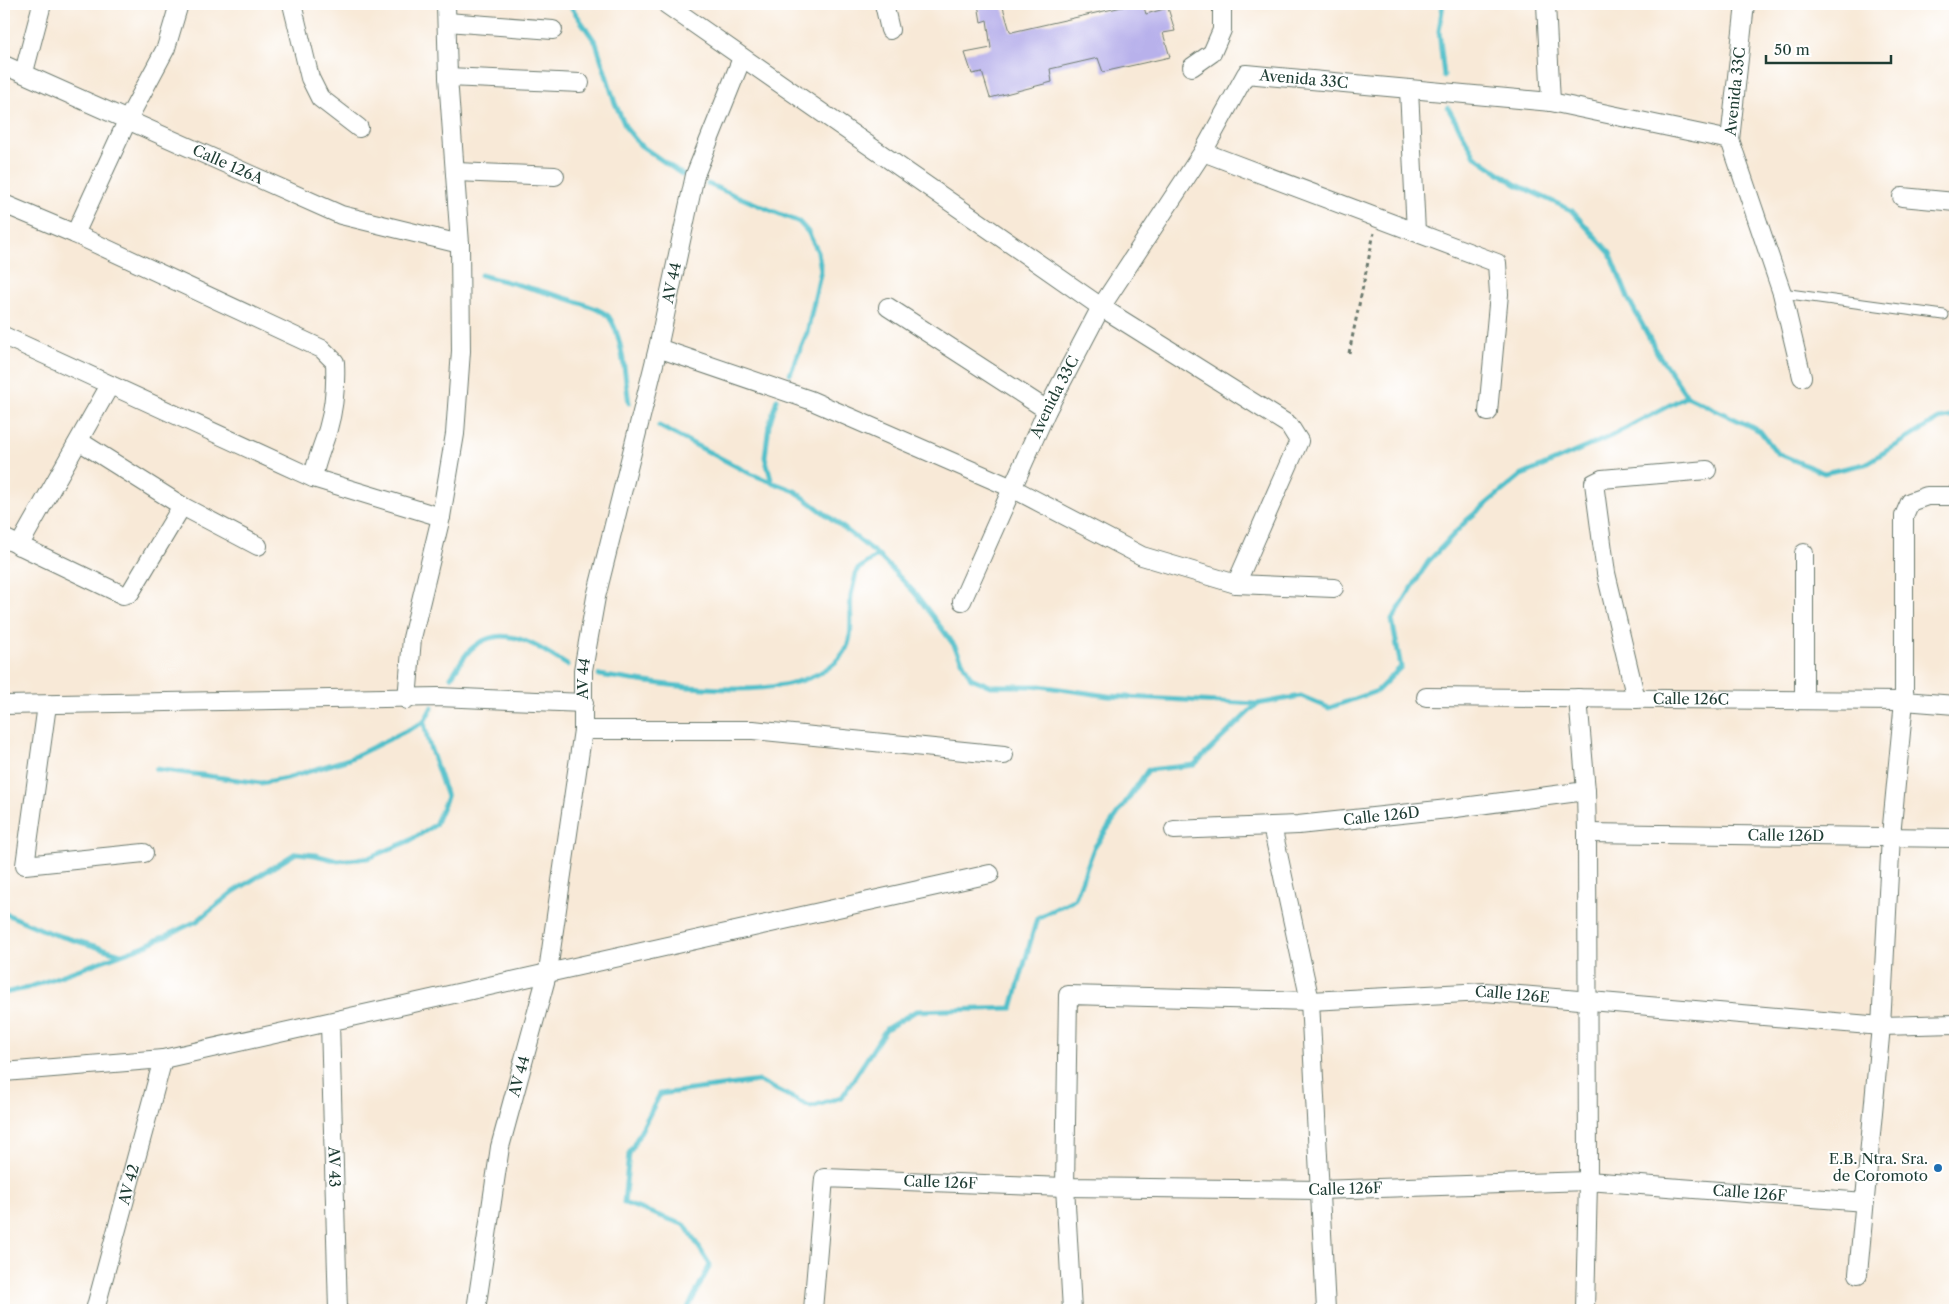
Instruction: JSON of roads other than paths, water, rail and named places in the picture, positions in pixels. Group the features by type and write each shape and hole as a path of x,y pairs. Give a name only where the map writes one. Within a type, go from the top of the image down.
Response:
{"street":[{"path":"24,72 42,4"},
{"path":"75,234 128,119 166,48 179,4"},
{"path":"292,4 310,78 320,98 359,128"},
{"path":"408,700 412,638 441,517 456,415 460,351 460,244 448,77 446,4"},
{"path":"666,4 1100,307 1289,425 1299,441 1236,584"},
{"path":"884,4 890,30"},
{"path":"1192,67 1212,53 1222,30 1222,4"},
{"path":"1546,4 1551,102"},
{"name":"Avenida 33C","path":"962,601 1047,410 1100,307 1202,152 1246,74 1551,102 1730,140 1745,4"},
{"path":"447,22 553,30"},
{"name":"AV 44","path":"476,1310 500,1147 548,971 583,730 583,670 596,597 658,348 695,175 742,58"},
{"name":"Calle 126A","path":"4,65 24,72 341,215 460,244"},
{"path":"448,77 580,83"},
{"path":"1409,90 1416,232"},
{"path":"1730,140 1782,293 1802,377"},
{"path":"1202,152 1497,263 1499,294 1488,412"},
{"path":"456,172 555,176"},
{"path":"1902,197 1955,202"},
{"path":"4,204 75,234 322,349 335,362 334,392 328,429 317,456 312,478"},
{"path":"888,307 1047,410"},
{"path":"4,336 312,478 441,517"},
{"path":"658,348 810,400 1012,488 1142,556 1236,584 1334,588"},
{"path":"110,385 79,440 12,542 123,595 130,593 182,506"},
{"path":"79,440 182,506 258,546"},
{"path":"1636,699 1606,573 1594,483 1602,479 1706,470"},
{"path":"1858,1274 1880,1026 1891,836 1904,701 1904,516 1910,502 1926,496 1955,496"},
{"path":"1804,552 1804,700"},
{"path":"4,705 408,700 438,698 584,703"},
{"name":"Calle 126C","path":"1426,698 1904,701 1955,705"},
{"path":"1578,698 1586,791 1587,833 1588,1182 1585,1310"},
{"path":"47,705 25,864 144,853"},
{"path":"583,730 753,730 1004,755"},
{"name":"Calle 126D","path":"1174,830 1272,826 1448,810 1586,791"},
{"path":"1272,826 1310,1001 1326,1310"},
{"name":"Calle 126D","path":"1587,833 1955,838"},
{"path":"4,1072 163,1059 330,1023 548,971 990,874"},
{"name":"Calle 126E","path":"1066,1187 1068,995 1310,1001 1485,992 1880,1026 1955,1024"},
{"name":"AV 43","path":"330,1023 338,1310"},
{"name":"AV 42","path":"95,1310 163,1059"},
{"name":"Calle 126F","path":"813,1310 824,1178 1066,1187 1319,1190 1588,1182 1865,1202"},
{"path":"1066,1187 1072,1310"}],"lane":[{"path":"1782,293 1944,315"}],"waterway":[{"path":"569,4 596,43 615,103 626,128 640,145 683,175"},
{"path":"1443,4 1439,31 1444,76"},
{"path":"1448,108 1475,156 1515,184 1571,210 1610,253 1629,300 1658,354 1687,396"},
{"path":"708,184 799,222 808,232 818,252 821,270 807,333 790,374"},
{"path":"481,275 570,300 602,312 609,317 614,325 620,346 629,403"},
{"path":"659,426 751,474 795,491 836,522 878,555 915,593 954,645 971,678 990,686 1040,686 1108,696 1257,704 1301,696 1329,708 1377,691 1401,667 1392,620 1428,562 1467,520 1520,476 1609,437 1687,396 1760,431 1777,453 1824,473 1865,464 1939,419 1955,416"},
{"path":"772,482 765,457 769,425 777,399"},
{"path":"599,675 657,684 729,689 765,688 797,682 824,670 844,652 851,632 851,596 857,570 878,555"},
{"path":"451,677 469,651 481,642 494,637 506,636 519,639 544,650 567,665"},
{"path":"687,1310 710,1265 685,1225 624,1203 629,1154 660,1094 759,1081 811,1107 842,1097 886,1029 916,1011 1012,1008 1037,918 1075,899 1094,848 1148,770 1194,765 1257,704"},
{"path":"4,993 27,988 144,946 197,921 233,892 296,853 315,855 338,861 368,858 409,841 435,825 447,797 428,741 424,722 432,707"},
{"path":"156,769 261,783 287,778 349,759 424,722"},
{"path":"4,913 50,933 121,954"}],"place":[{"name":"E.B. Ntra. Sra. de Coromoto","path":"1938,1168"}]}
